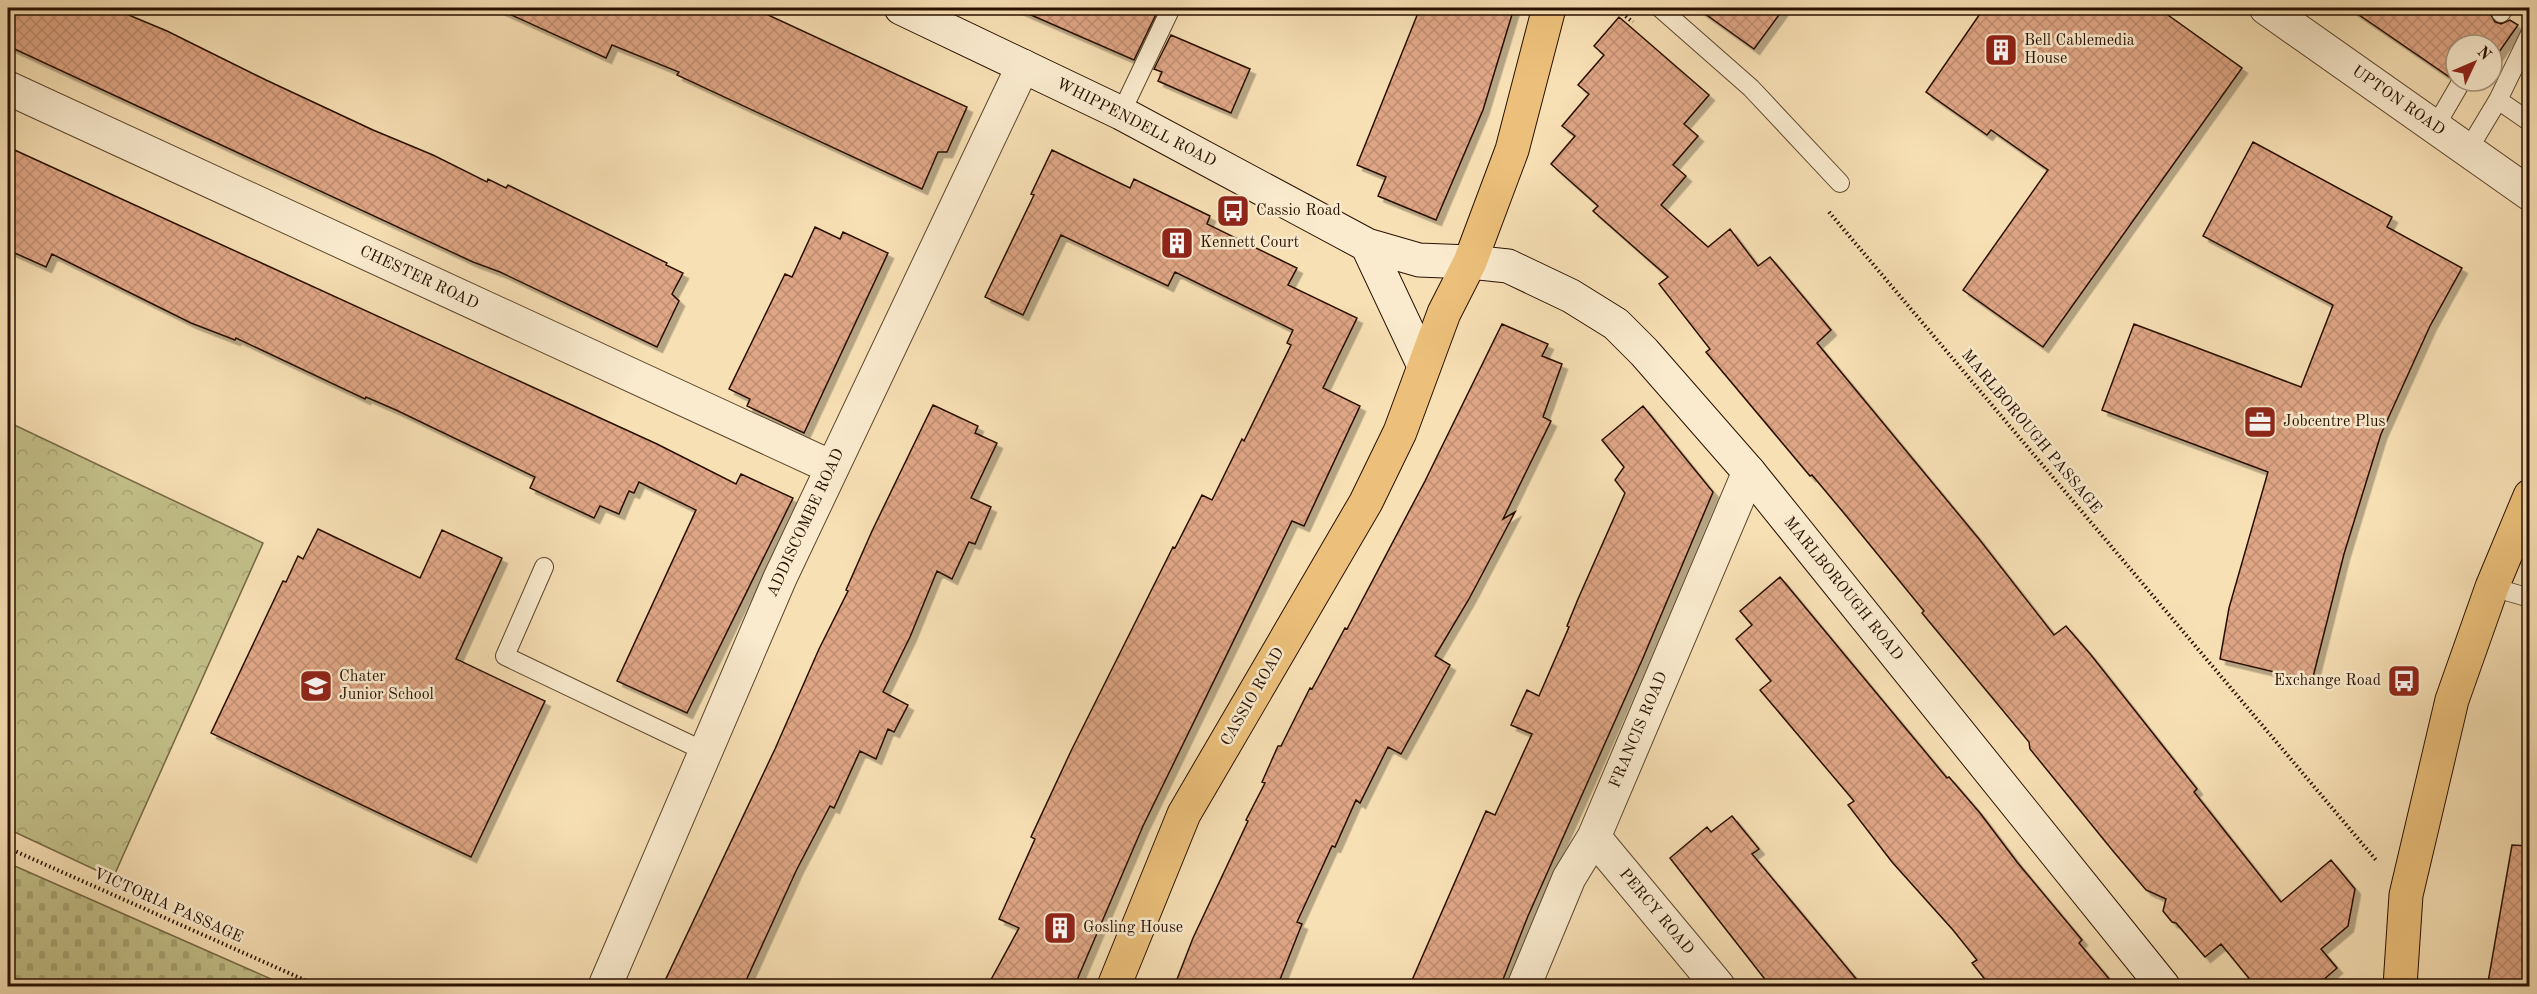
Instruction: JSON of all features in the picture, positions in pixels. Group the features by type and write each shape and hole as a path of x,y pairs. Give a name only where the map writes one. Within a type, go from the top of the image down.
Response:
{"main road":[{"name":"CASSIO ROAD","path":"1114,987 1184,814 1366,502 1400,432 1444,313 1470,262 1512,150 1549,8"},
{"path":"2399,984 2406,895 2452,700 2492,587 2529,496"}],"street":[{"name":"WHIPPENDELL ROAD","path":"901,8 1121,113 1367,245 1419,260 1470,262"},
{"name":"UPTON ROAD","path":"2266,8 2529,194"},
{"name":"ADDISCOMBE ROAD","path":"605,987 780,578 1023,66"},
{"name":"CHESTER ROAD","path":"8,88 831,467"},
{"path":"1367,245 1424,366"},
{"name":"MARLBOROUGH ROAD","path":"1470,262 1508,266 1571,296 1616,324 1644,352 1749,472 2163,987"},
{"name":"FRANCIS ROAD","path":"1524,987 1569,878 1594,837 1749,472"},
{"name":"PERCY ROAD","path":"1594,837 1718,987"}],"lane":[{"path":"1121,113 1171,8"},
{"path":"1660,8 1751,88 1840,183"},
{"path":"2468,150 2498,100 2529,34"},
{"path":"2435,128 2455,93"},
{"path":"2498,100 2529,122"},
{"path":"544,567 505,656 706,752"},
{"path":"2492,587 2529,598"}],"path":[{"path":"1615,8 1641,29"},
{"name":"MARLBOROUGH PASSAGE","path":"1828,210 2406,895"},
{"name":"VICTORIA PASSAGE","path":"8,848 318,987"}],"green space":[{"path":"8,422 263,543 113,878 8,829"},
{"path":"8,863 287,986 8,986"}],"building":[{"path":"8,8 112,8 167,31 266,80 433,155 487,182 488,179 506,188 508,185 667,263 666,265 683,273 672,294 679,301 657,347 500,272 473,262 8,46"},
{"path":"496,8 753,8 967,107 947,152 938,152 922,189 677,75 679,72 612,45 606,58"},
{"path":"1015,8 1159,8 1134,60"},
{"path":"1420,8 1514,8 1483,110 1436,220 1378,196 1386,177 1357,165"},
{"path":"1697,8 1784,8 1754,49"},
{"path":"1984,8 2158,8 2242,68 2043,347 1963,290 2048,170 1991,130 1987,135 1926,92"},
{"path":"2349,8 2491,8 2490,13 2495,22 2501,24 2510,20 2518,25 2504,45 2504,33 2444,33 2444,73"},
{"path":"1619,17 1709,95 1684,124 1698,136 1673,165 1686,176 1661,205 1708,247 1730,229 1758,266 1770,257 1831,330 1817,343 1979,539 2054,635 2066,626 2091,655 2197,789 2194,792 2281,902 2331,860 2355,889 2348,926 2321,949 2337,968 2315,987 2256,987 2221,944 2205,957 2176,923 2172,922 2163,911 2166,899 2146,890 2113,851 2030,749 2029,742 1922,613 1924,611 1812,475 1810,476 1706,352 1710,349 1659,284 1668,277 1593,211 1598,206 1551,164 1575,136 1562,126 1589,94 1578,85 1604,55 1594,46"},
{"path":"1171,35 1250,69 1231,113 1158,81 1162,72 1154,69"},
{"name":"Jobcentre Plus","path":"2253,142 2392,217 2387,227 2462,268 2430,326 2381,434 2344,554 2312,681 2220,659 2229,608 2268,472 2102,410 2134,324 2301,387 2333,305 2203,236"},
{"path":"8,147 657,444 736,484 741,474 793,498 687,713 617,681 696,510 639,482 634,493 629,491 619,514 600,506 594,518 530,488 535,477 396,410 366,397 365,399 236,338 235,340 191,323 52,254 46,267 8,250"},
{"path":"1052,150 1130,188 1134,179 1210,216 1207,224 1297,268 1288,285 1357,318 1323,388 1360,406 1304,526 1292,521 1143,826 1074,987 987,987 1019,928 999,919 1035,839 1031,837 1071,751 1173,547 1175,548 1202,495 1212,500 1242,439 1244,441 1291,345 1287,343 1293,330 1175,272 1168,286 1061,235 1023,315 985,297 1034,195 1031,194"},
{"path":"815,227 840,239 843,232 888,253 804,433 747,406 750,399 729,389 785,274 792,277"},
{"path":"1502,324 1548,344 1542,356 1562,364 1543,417 1551,421 1503,519 1515,512 1469,599 1435,656 1450,665 1401,754 1388,747 1360,803 1356,800 1297,922 1302,924 1277,987 1174,987 1193,938 1265,783 1262,782 1278,746 1281,746 1310,688 1312,689 1345,628 1347,629 1425,481"},
{"path":"933,405 978,426 975,433 997,443 971,498 991,507 975,544 969,542 952,579 937,571 910,637 883,692 908,705 894,732 888,729 876,759 860,751 834,808 830,806 797,869 743,987 662,987 848,591 846,590 872,531"},
{"path":"1643,406 1713,492 1643,658 1528,916 1500,987 1409,987 1486,811 1495,815 1532,734 1511,725 1527,690 1539,696 1569,627 1567,626 1578,599 1625,493 1615,480 1624,467 1602,440"},
{"path":"318,529 420,578 442,530 502,558 456,659 545,701 471,857 211,733 283,581 286,582 298,556 303,559"},
{"path":"1780,577 1947,778 1949,777 1980,813 2017,862 2082,940 2079,943 2116,987 1991,987 1972,963 1977,960 1892,862 1848,805 1854,801 1760,690 1771,681 1736,639 1752,625 1740,611"},
{"path":"1732,816 1759,849 1752,854 1863,987 1771,987 1670,858 1707,827 1711,832"},
{"path":"2512,845 2529,846 2529,986 2488,982"}],"place":[{"name":"Bell Cablemedia House","path":"2001,50"},
{"name":"Cassio Road","path":"1233,211"},
{"name":"Kennett Court","path":"1177,243"},
{"name":"Jobcentre Plus","path":"2260,422"},
{"name":"Exchange Road","path":"2404,681"},
{"name":"Chater Junior School","path":"316,686"},
{"name":"Gosling House","path":"1060,928"}]}
